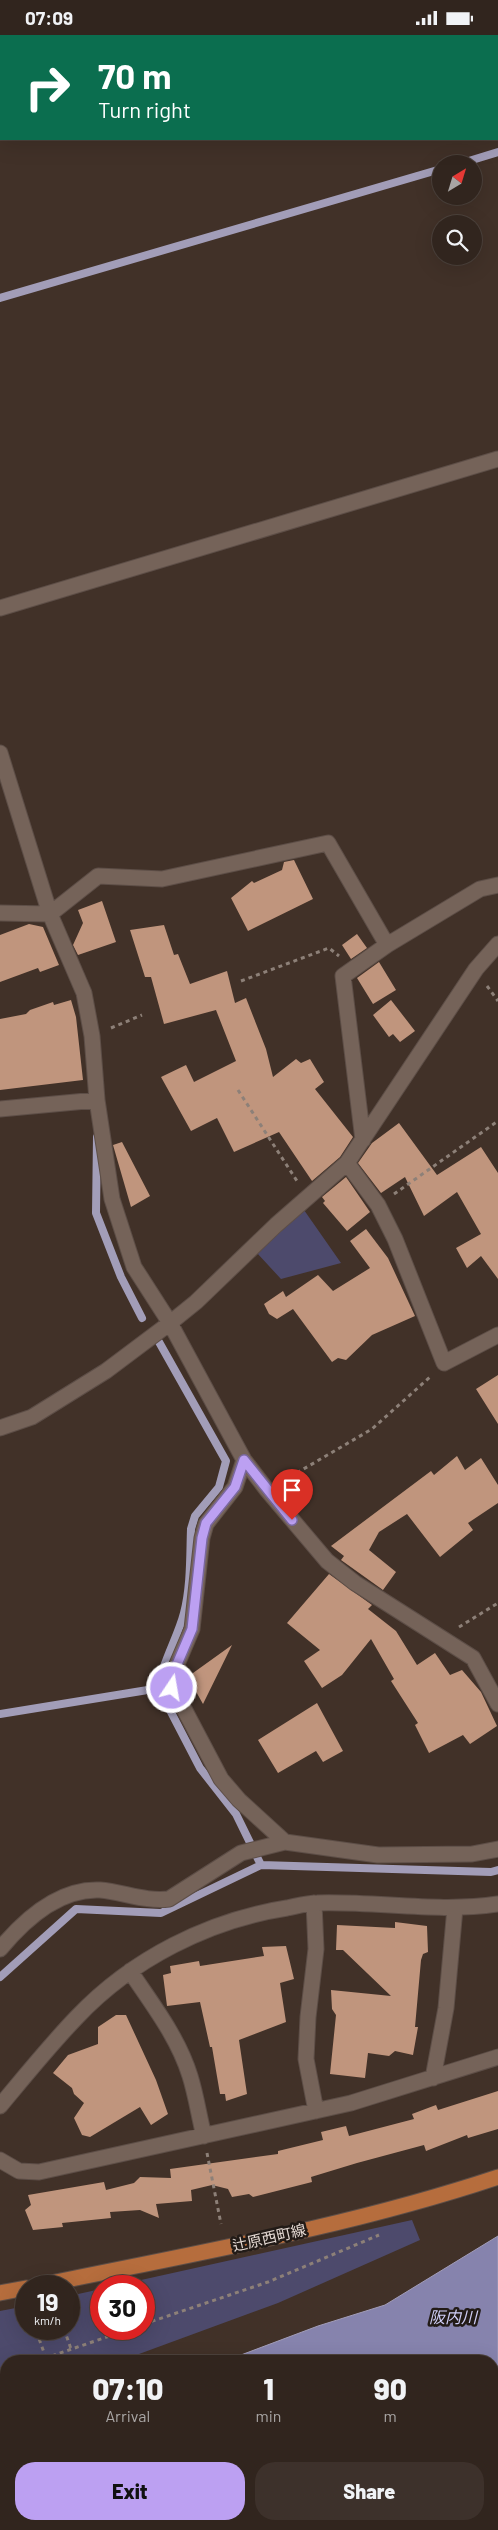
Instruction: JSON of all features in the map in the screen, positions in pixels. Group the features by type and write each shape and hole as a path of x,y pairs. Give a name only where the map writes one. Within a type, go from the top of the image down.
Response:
{"main road":[{"name":"辻原西町線","path":"80,2277 258,2240 430,2199 498,2177"},
{"path":"0,2293 15,2290"}],"street":[{"path":"0,608 498,459"},
{"path":"0,753 50,915 84,993 92,1036 97,1100 112,1199 134,1267 170,1323 244,1460 326,1561 355,1583 473,1658 498,1704"},
{"path":"0,913 50,915 98,877 162,879 328,843 387,945"},
{"path":"363,1140 343,976 387,945 480,889 498,885"},
{"path":"0,1428 32,1417 106,1371 170,1323 196,1302 347,1163 476,969 498,945"},
{"path":"0,1109 97,1100"},
{"path":"347,1163 378,1205 395,1239 444,1363 498,1335"},
{"path":"244,1460 235,1487 206,1523 202,1538 192,1629 172,1676 172,1688 205,1753 221,1779 239,1800 285,1842"},
{"path":"0,1949 33,1915 56,1900 79,1893 99,1890 156,1901 169,1899 241,1853 285,1842 378,1855 472,1854 498,1849"},
{"path":"314,1903 316,1949 308,2017 306,2059 316,2111"},
{"path":"0,2106 77,2017 130,1971 191,1937 238,1918 314,1903 455,1909 498,1904"},
{"path":"433,2078 447,1999 455,1909"},
{"path":"130,1971 169,2029 181,2053 190,2075 204,2136"},
{"path":"0,2160 19,2171 39,2172 316,2111 433,2078 498,2057"}],"path":[{"path":"242,981 329,948 337,953 342,961 343,976"},
{"path":"92,1036 142,1015"},
{"path":"238,1090 300,1186 305,1200"},
{"path":"378,1205 498,1121"},
{"path":"267,1490 372,1429 444,1363"},
{"path":"441,1638 498,1603"},
{"path":"204,2136 220,2224"},
{"path":"155,2320 268,2282 391,2229 387,2209"},
{"path":"40,2340 45,2355"},
{"path":"68,2340 71,2349"},
{"path":"54,2355 98,2340"}],"shaded area":[{"path":"304,1210 341,1263 281,1279 257,1253"},
{"path":"412,2220 420,2240 278,2303 136,2355 0,2355 0,2311 15,2308 15,2340 80,2340 80,2294 90,2291 90,2340 155,2340 155,2277"}],"water":[{"name":"阪内川","path":"498,2236 498,2355 241,2355 318,2326 385,2305"}],"building":[{"path":"294,860 313,899 248,931 231,898 252,881 254,883 282,870 284,862"},
{"path":"102,901 116,942 78,955 73,945 83,923 78,910"},
{"path":"29,924 43,927 59,965 40,972 38,968 0,982 0,935"},
{"path":"164,925 174,955 178,954 190,984 227,971 235,1003 246,998 266,1049 273,1077 296,1059 301,1063 310,1059 324,1082 315,1089 353,1137 340,1157 312,1181 279,1132 234,1152 217,1118 191,1131 161,1077 186,1065 194,1082 236,1061 216,1010 164,1024 151,977 145,977 130,930"},
{"path":"357,934 367,948 351,959 342,945"},
{"path":"379,962 396,990 373,1004 357,978"},
{"path":"71,1000 76,1017 83,1080 0,1090 0,1019 26,1014 30,1010 53,1002 54,1005"},
{"path":"391,1000 415,1031 400,1042 393,1034 389,1037 373,1015"},
{"path":"399,1123 437,1175 481,1147 498,1173 498,1279 481,1256 467,1268 456,1248 481,1234 457,1192 424,1216 405,1177 381,1193 358,1163 372,1143"},
{"path":"122,1142 150,1196 131,1207 113,1145"},
{"path":"346,1177 370,1212 347,1231 323,1203 325,1201 322,1197"},
{"path":"366,1229 388,1258 415,1316 372,1335 346,1360 338,1358 332,1362 293,1309 277,1319 269,1314 264,1304 283,1291 286,1297 318,1275 333,1291 370,1268 350,1241"},
{"path":"498,1375 498,1424 476,1389"},
{"path":"457,1456 465,1470 481,1458 498,1485 498,1503 468,1523 473,1530 440,1557 407,1514 379,1532 369,1550 396,1572 383,1590 341,1560 344,1556 331,1546 431,1471 434,1475"},
{"path":"329,1574 372,1605 368,1609 396,1631 417,1665 435,1653 450,1675 462,1670 481,1692 497,1726 470,1744 463,1735 429,1753 415,1725 418,1723 391,1681 394,1679 371,1639 342,1675 322,1688 304,1661 320,1650 287,1623"},
{"path":"232,1645 203,1704 190,1681 193,1673"},
{"path":"317,1703 343,1751 323,1762 316,1751 278,1773 258,1740"},
{"path":"395,1922 427,1926 428,1952 423,1954 421,1960 415,2027 418,2027 413,2055 395,2051 389,2056 368,2053 365,2078 330,2074 336,2015 332,2009 331,1990 391,1996 343,1950 336,1950 337,1925 395,1928"},
{"path":"286,1946 294,1979 280,1983 286,2022 239,2040 247,2094 226,2101 225,2094 220,2094 212,2047 210,2047 200,2002 167,2006 163,1975 171,1973 170,1966 199,1961 200,1966 264,1956 262,1947"},
{"path":"116,2015 126,2015 156,2080 168,2114 151,2125 140,2107 90,2137 82,2135 74,2118 84,2103 74,2094 72,2088 53,2073 68,2055 98,2044 98,2027"},
{"path":"498,2091 498,2129 468,2138 467,2135 426,2151 424,2145 357,2163 311,2177 312,2182 253,2197 249,2194 232,2197 228,2189 212,2185 191,2190 192,2201 156,2204 159,2218 140,2210 110,2212 111,2218 62,2223 63,2227 33,2230 25,2210 31,2205 28,2195 104,2182 106,2190 134,2183 140,2177 171,2178 170,2169 278,2154 278,2151 323,2140 321,2132 346,2126 349,2136 414,2119 412,2114 436,2105 438,2110"}],"waterway":[{"path":"482,157 498,152"},
{"path":"0,298 432,172"},
{"path":"97,1137 96,1213 121,1277 142,1318"},
{"path":"159,1342 226,1461 219,1487 195,1516 191,1529 190,1571 186,1603 181,1622 162,1671 159,1689 200,1768 236,1814 261,1865"},
{"path":"0,1714 160,1688"},
{"path":"0,1977 76,1909 161,1913 261,1865 491,1872 498,1870"}],"route":[{"path":"172,1688 172,1676 192,1629 197,1598 202,1538 206,1523 215,1509 235,1487 244,1460 292,1520"}]}
